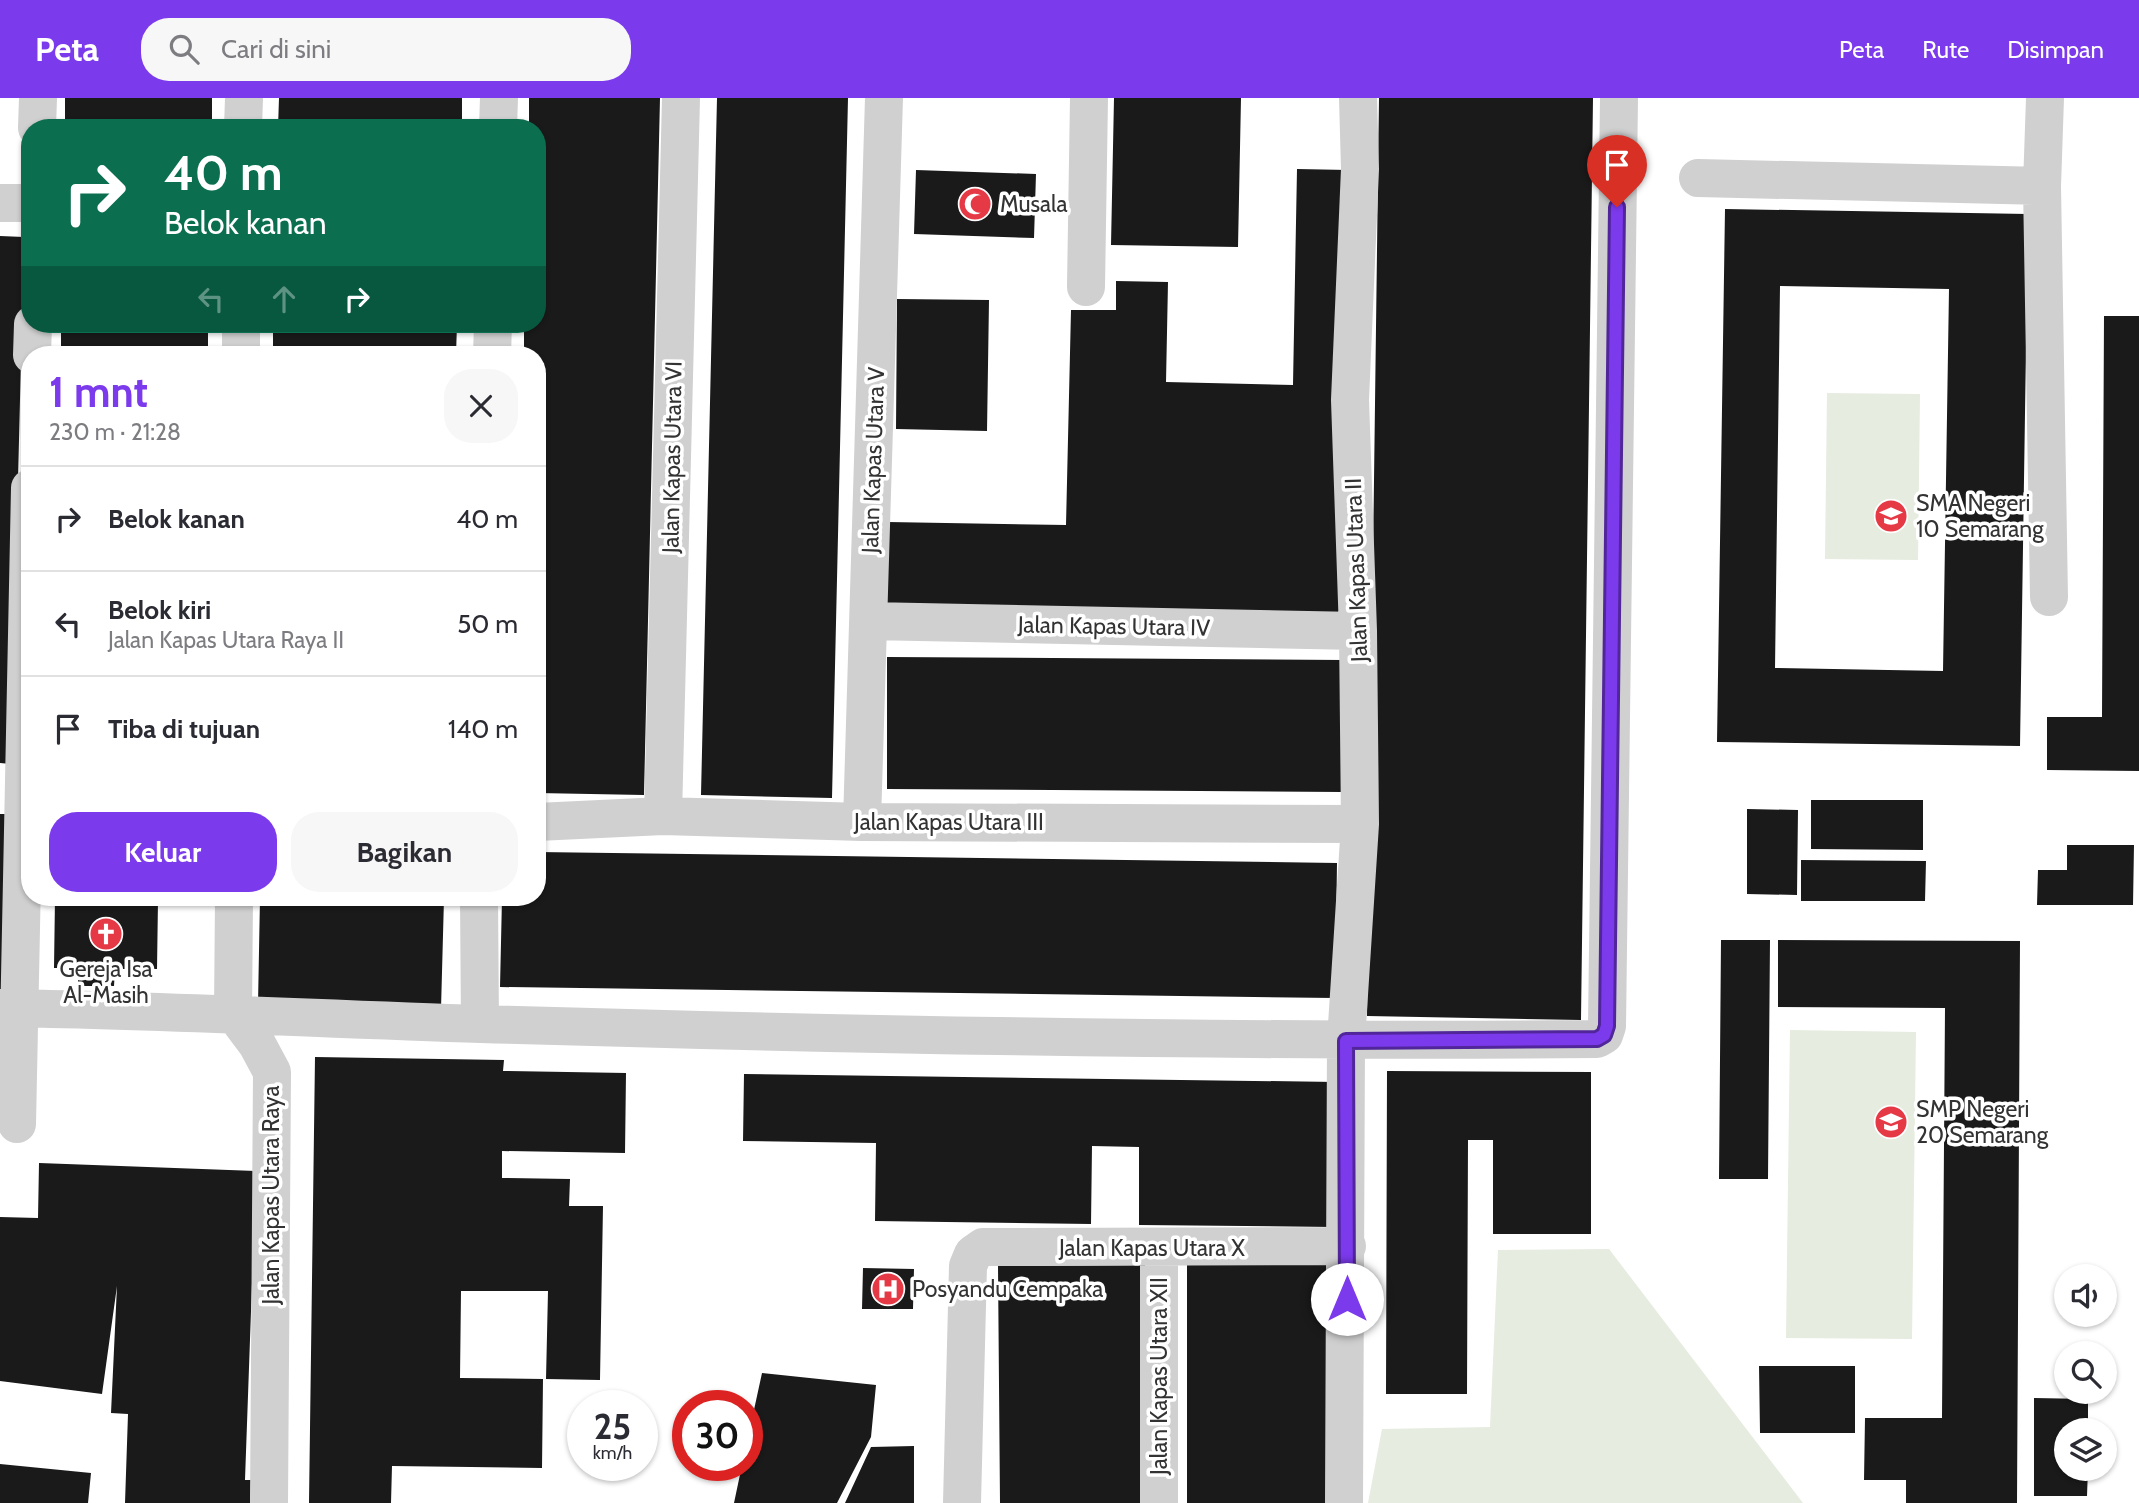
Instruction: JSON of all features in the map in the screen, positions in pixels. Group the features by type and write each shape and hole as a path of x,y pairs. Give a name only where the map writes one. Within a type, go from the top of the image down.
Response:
{"street":[{"path":"37,119 38,98"},
{"path":"243,119 244,98"},
{"path":"498,119 499,98"},
{"name":"Jalan Kapas Utara VI","path":"663,816 681,98"},
{"name":"Jalan Kapas Utara V","path":"862,822 884,98"},
{"path":"1086,287 1089,98"},
{"name":"Jalan Kapas Utara II","path":"1344,1503 1346,1041 1360,824 1358,631 1350,400 1360,169 1358,98"},
{"path":"9,1008 233,1012 480,1024 1346,1041 1597,1039 1604,1035 1607,1026 1619,98"},
{"path":"2045,98 2042,186 2049,597"},
{"path":"1698,178 2042,186"},
{"path":"0,203 21,203"},
{"name":"Jalan Kapas Utara IV","path":"869,621 1358,631"},
{"path":"17,1124 9,1008 12,772 21,630"},
{"name":"Jalan Kapas Utara III","path":"546,822 663,816 862,822 1360,824"},
{"path":"233,1012 234,906"},
{"path":"479,906 480,1024"},
{"name":"Jalan Kapas Utara Raya","path":"233,1012 257,1044 272,1072 269,1503"},
{"name":"Jalan Kapas Utara X","path":"962,1503 968,1266 973,1254 983,1247 1347,1247"},
{"name":"Jalan Kapas Utara XII","path":"1159,1248 1159,1503"}],"shaded area":[{"path":"1827,393 1920,394 1918,560 1825,559"},
{"path":"1790,1030 1916,1032 1912,1339 1786,1338"},
{"path":"1609,1249 1803,1503 1368,1503 1382,1429 1490,1427 1498,1250"}],"building":[{"path":"65,98 212,98 212,119 65,119"},
{"path":"279,98 462,98 462,119 278,119"},
{"path":"529,98 660,98 644,795 546,793 546,346 524,346 524,333 546,333 546,119 529,119"},
{"path":"717,98 848,98 832,798 701,795"},
{"path":"1114,98 1241,98 1238,247 1111,245"},
{"path":"1379,98 1593,98 1581,1020 1367,1016"},
{"path":"1297,169 1348,170 1339,615 886,606 888,522 1066,525 1071,310 1116,310 1116,281 1168,282 1166,382 1293,385"},
{"name":"Musala","path":"916,170 1036,174 1034,238 914,234"},
{"path":"1725,209 2028,214 2020,746 1717,742","holes":["1780,286 1949,289 1943,671 1775,668"]},
{"path":"0,236 21,237 22,333 11,764 0,763"},
{"path":"897,299 989,300 987,431 896,429"},
{"path":"2104,316 2139,316 2139,771 2047,770 2047,717 2102,717"},
{"path":"61,333 208,333 208,346 61,346"},
{"path":"273,333 457,333 456,346 273,346"},
{"path":"887,657 1344,660 1343,792 887,789"},
{"path":"1811,800 1923,800 1923,850 1811,849"},
{"path":"1747,809 1798,810 1797,895 1747,894"},
{"path":"0,814 8,814 6,999 0,999"},
{"path":"2067,845 2134,845 2133,905 2037,905 2038,870 2067,870"},
{"path":"546,852 1337,863 1335,998 500,987 502,906 546,906"},
{"path":"1801,860 1926,861 1925,901 1801,901"},
{"name":"Gereja Isa Al-Masih","path":"55,906 158,906 157,969 115,969 114,986 78,986 78,968 54,968"},
{"path":"260,906 444,906 441,1009 258,1004"},
{"path":"1721,940 1770,940 1768,1179 1719,1179"},
{"path":"1778,940 2020,941 2017,1503 1906,1503 1906,1480 1864,1480 1865,1418 1942,1418 1945,1008 1778,1007"},
{"path":"315,1057 504,1060 503,1071 626,1073 625,1153 502,1151 502,1178 570,1179 569,1206 603,1206 600,1380 546,1379 548,1291 461,1291 460,1378 543,1379 542,1468 392,1466 391,1503 309,1503"},
{"path":"1387,1071 1591,1072 1591,1234 1493,1234 1493,1140 1468,1140 1467,1394 1386,1394"},
{"path":"744,1074 1336,1082 1334,1227 1139,1225 1139,1147 1092,1146 1091,1224 875,1221 876,1143 743,1141"},
{"path":"39,1163 256,1171 245,1480 251,1480 250,1503 125,1503 128,1414 111,1413 117,1286 102,1394 0,1381 0,1217 38,1218"},
{"path":"1145,1265 1147,1503 1000,1503 998,1266"},
{"path":"1187,1265 1334,1265 1334,1503 1187,1503"},
{"name":"Posyandu Cempaka","path":"863,1268 914,1269 913,1309 862,1309"},
{"path":"1759,1366 1855,1366 1855,1433 1760,1433"},
{"path":"762,1373 876,1385 871,1437 837,1503 734,1503 739,1481 763,1481 763,1390 758,1390"},
{"path":"2034,1398 2054,1398 2054,1404 2088,1404 2088,1418 2054,1418 2054,1481 2088,1481 2087,1496 2034,1496"},
{"path":"914,1446 914,1503 845,1503 871,1447"},
{"path":"0,1464 91,1473 88,1503 0,1503"}],"place":[{"name":"Musala","path":"975,204"},
{"name":"SMA Negeri 10 Semarang","path":"1891,516"},
{"name":"Gereja Isa Al-Masih","path":"106,934"},
{"name":"SMP Negeri 20 Semarang","path":"1891,1122"},
{"name":"Posyandu Cempaka","path":"888,1289"}],"route":[{"path":"1347,1299 1346,1041 1597,1039 1604,1035 1607,1026 1617,207"}]}
